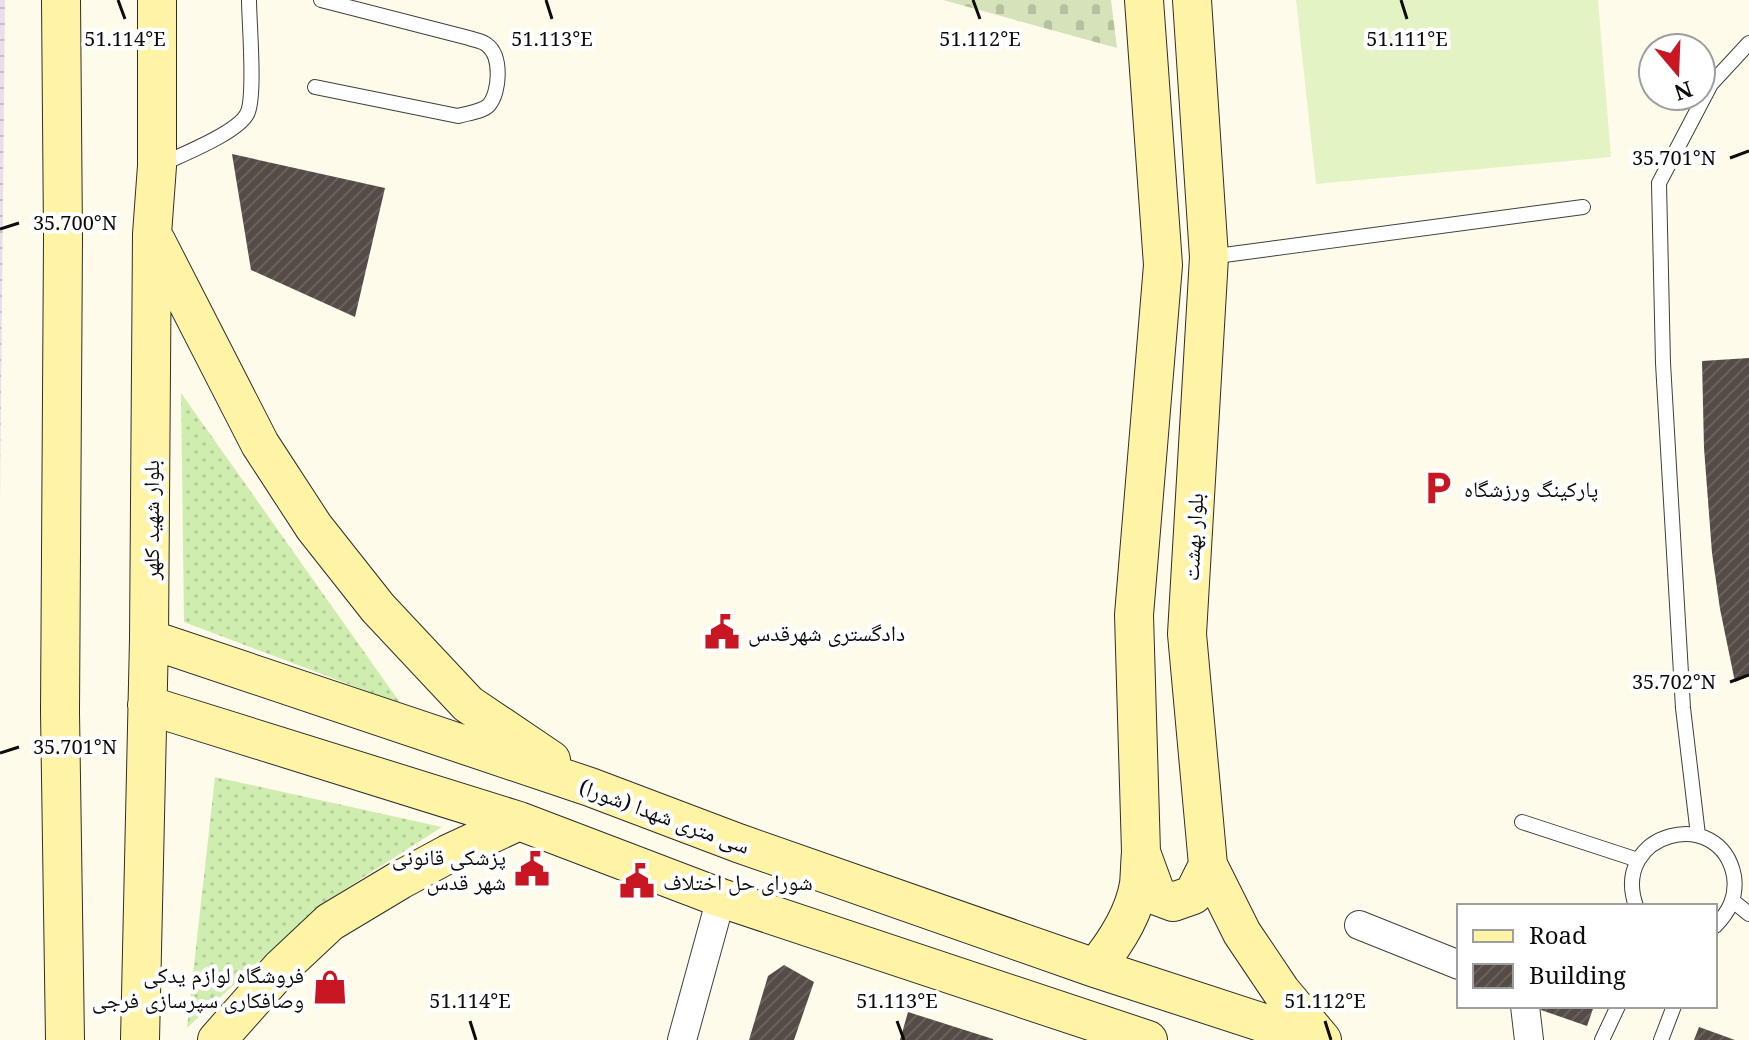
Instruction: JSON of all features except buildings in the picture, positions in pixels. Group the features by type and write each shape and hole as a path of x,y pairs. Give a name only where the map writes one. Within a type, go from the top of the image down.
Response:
{"main road":[{"path":"61,0 60,712 65,1040"},
{"name":"بلوار شهید کلهر","path":"140,1040 149,639 152,234 157,166 157,0"},
{"path":"1095,968 1108,953 1129,914 1139,885 1141,852 1134,615 1163,265 1144,0"},
{"name":"بلوار بهشت","path":"1192,0 1208,265 1187,634 1208,865 1242,933 1281,991 1322,1040"},
{"path":"152,234 260,444 314,527 378,608 468,704 590,787"},
{"path":"1163,265 1208,265"},
{"name":"سی متری شهدا (شورا)","path":"149,639 590,787 738,843 1095,968 1316,1040"},
{"path":"147,705 519,821 721,898 1148,1040"},
{"path":"217,1040 281,968 330,922 448,854 519,821"},
{"path":"721,898 738,843"},
{"path":"1141,852 1157,896 1173,902 1193,895 1208,865"}],"street":[{"path":"682,1040 721,898"},
{"path":"1359,925 1457,964"},
{"path":"1525,1008 1529,1040"}],"lane":[{"path":"157,166 227,133 247,114 251,92 249,0"},
{"path":"315,87 458,116 481,110 490,104 499,72 487,45 321,0"},
{"path":"1698,835 1682,693 1663,363 1659,183 1711,84 1749,43"},
{"path":"1208,265 1583,207"},
{"path":"1522,822 1638,860"},
{"path":"1635,904 1632,876 1638,860 1649,847 1663,837 1698,835 1713,842 1725,854 1732,868 1735,884 1733,901 1717,924"},
{"path":"1733,901 1749,914"},
{"path":"1602,1040 1617,1008"},
{"path":"1661,1040 1673,1008"}],"shaded area":[{"path":"0,0 5,0 0,503"}],"green space":[{"path":"943,0 1111,0 1117,48"},
{"path":"1296,0 1598,0 1611,157 1316,184"},
{"path":"181,393 401,704 184,622"},
{"path":"215,777 442,827 320,905 187,1028"}],"place":[{"name":"پارکینگ ورزشگاه","path":"1438,488"},
{"name":"دادگستری شهرقدس","path":"722,632"},
{"name":"پزشکی قانونی شهر قدس","path":"532,869"},
{"name":"شورای حل اختلاف","path":"637,881"},
{"name":"فروشگاه لوازم یدکی وصافکاری سپرسازی فرجی","path":"330,987"}]}
